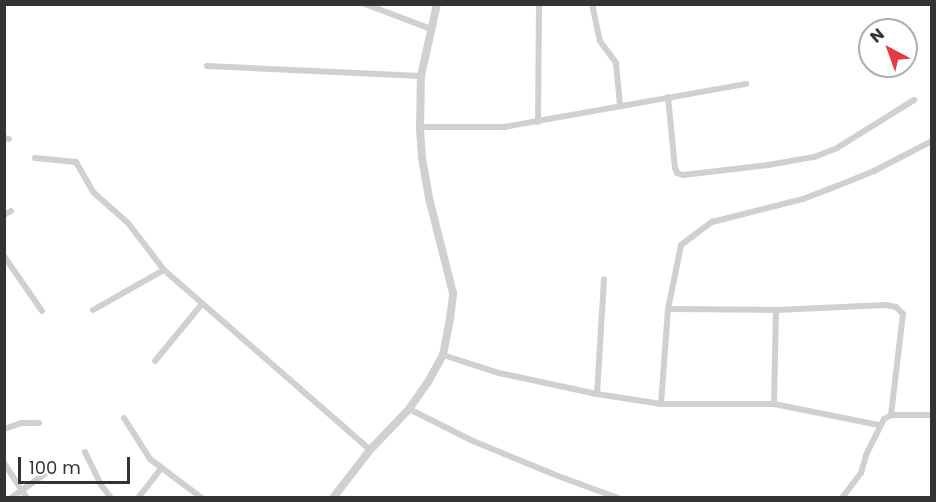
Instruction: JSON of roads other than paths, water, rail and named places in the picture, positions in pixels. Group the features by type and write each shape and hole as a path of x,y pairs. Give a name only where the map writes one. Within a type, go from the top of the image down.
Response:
{"street":[{"path":"365,4 431,29"},
{"path":"333,498 370,450 409,409 443,355 453,293 429,198 422,158 420,127 421,76 437,4"},
{"path":"538,4 538,122"},
{"path":"592,4 600,41 616,63 620,105"},
{"path":"207,66 421,76"},
{"path":"420,127 504,127 746,84"},
{"path":"668,97 675,168 677,173 682,175 814,157 837,148 914,100"},
{"path":"661,404 668,309 681,245 712,222 828,190 874,171 932,141"},
{"path":"35,158 76,162 93,192 128,223 164,270 370,450"},
{"path":"4,256 42,311"},
{"path":"93,310 164,270"},
{"path":"597,394 604,279"},
{"path":"155,361 202,304"},
{"path":"668,309 776,310 886,305 896,307 903,314 891,415"},
{"path":"774,404 776,310"},
{"path":"443,355 499,373 597,394 661,404 774,404 879,425"},
{"path":"409,409 484,445 618,498"},
{"path":"842,498 861,473 879,425 891,415 932,416"},
{"path":"124,418 142,449 160,469 202,498"},
{"path":"4,429 21,423 39,423"},
{"path":"85,452 101,485 111,498"},
{"path":"4,463 27,498"},
{"path":"138,498 160,469"},
{"path":"10,498 46,473"}]}
